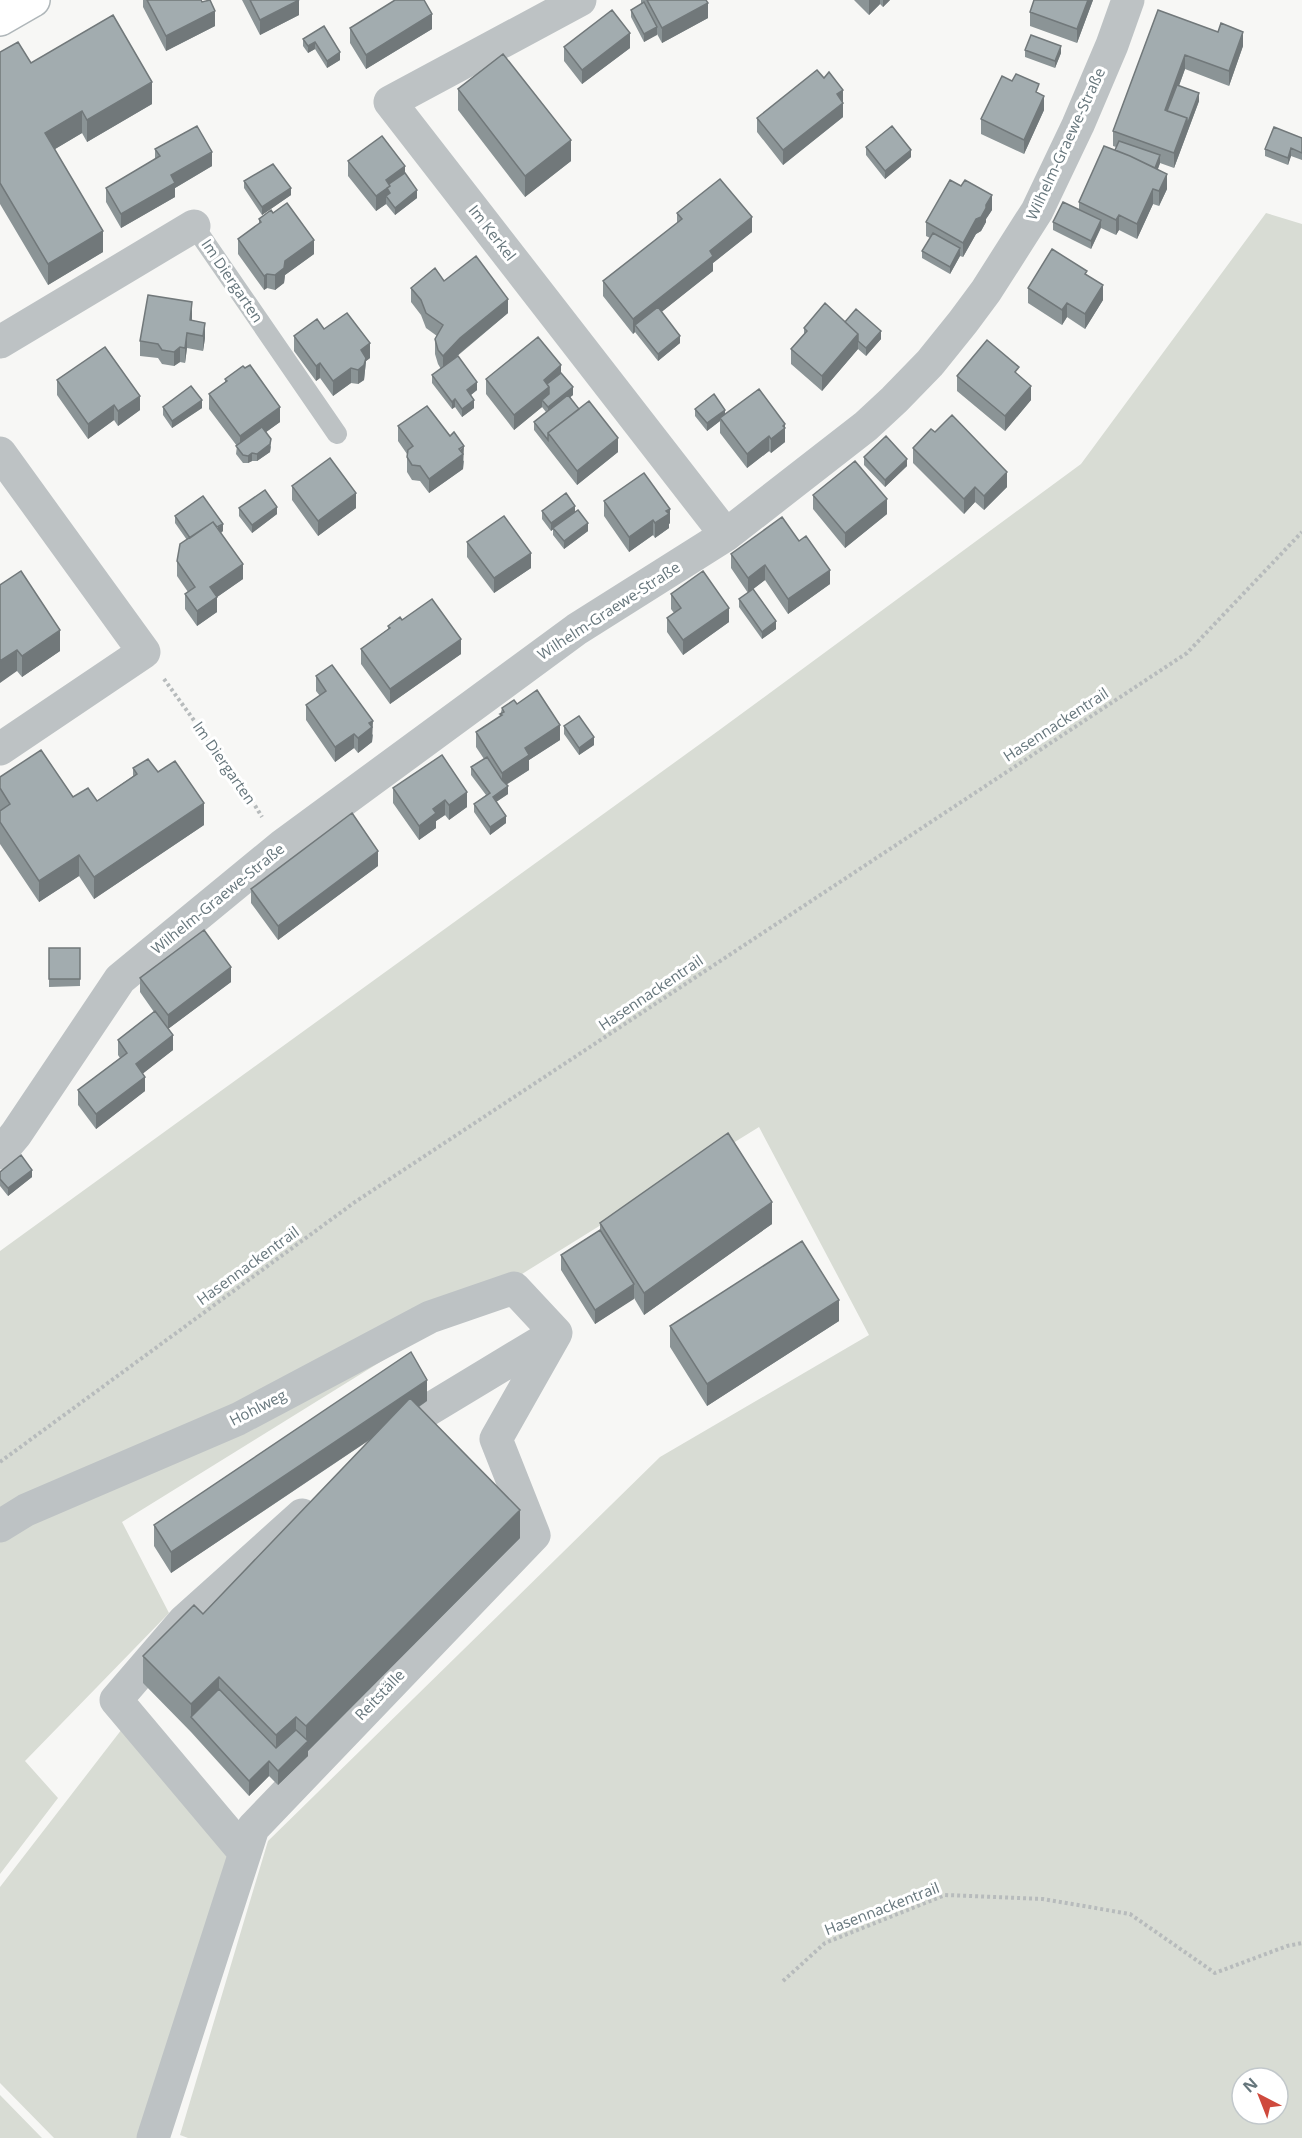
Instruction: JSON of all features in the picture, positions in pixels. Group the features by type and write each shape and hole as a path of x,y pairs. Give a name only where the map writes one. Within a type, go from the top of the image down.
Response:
{"street":[{"path":"0,20 33,0"},
{"name":"Im Kerkel","path":"580,0 390,102 726,535"},
{"name":"Wilhelm-Graewe-Straße","path":"0,1153 16,1134 120,979 283,845 577,629 726,535 866,426 930,363 986,291 1037,211 1082,115 1128,0"},
{"name":"Im Diergarten","path":"0,342 194,226"},
{"path":"0,453 144,652 0,749"},
{"name":"Hohlweg","path":"0,1526 26,1510 238,1419 430,1317 514,1288 556,1333"},
{"path":"369,1455 405,1424 556,1333"},
{"name":"Reitställe","path":"153,2138 253,1828 534,1534 496,1439 556,1333"},
{"path":"245,1853 116,1700 184,1621 325,1495"}],"lane":[{"name":"Im Diergarten","path":"194,226 337,434"}],"path":[{"name":"Hasennackentrail","path":"0,1462 355,1202 1187,653 1302,532"},
{"name":"Im Diergarten","path":"144,652 283,845"},
{"name":"Hasennackentrail","path":"783,1980 825,1942 945,1895 1042,1899 1130,1914 1215,1973 1287,1946 1302,1943"}],"shaded area":[{"path":"1266,213 1302,224 1302,2138 188,2138 180,2135 268,1841 660,1457 869,1335 759,1127 122,1522 169,1613 25,1761 58,1798 0,1874 0,1251 718,731 1081,464"},
{"path":"122,1729 233,1855 141,2138 54,2138 0,2083 0,1887"},
{"path":"0,2095 42,2138 0,2138"}],"building":[{"path":"147,0 201,0 202,2 210,0 215,11 166,36"},
{"path":"250,0 299,0 260,20"},
{"path":"395,0 424,0 432,14 366,55 350,28"},
{"path":"647,0 706,0 708,3 662,28"},
{"path":"1034,0 1088,0 1077,29 1030,12"},
{"path":"644,2 657,27 644,34 631,10"},
{"path":"612,10 630,33 582,70 564,47"},
{"path":"1158,10 1218,32 1221,23 1243,32 1229,71 1185,55 1165,110 1187,118 1174,153 1113,131"},
{"path":"113,15 152,82 87,120 82,111 45,133 103,231 48,264 0,183 0,52 18,42 31,63"},
{"path":"324,26 340,52 327,61 315,42 308,46 303,39"},
{"path":"1031,35 1061,46 1055,61 1025,50"},
{"path":"503,54 571,140 525,176 458,89"},
{"path":"817,70 824,78 829,72 843,90 837,94 843,103 783,150 757,118"},
{"path":"1016,74 1039,84 1036,92 1044,96 1024,140 981,119 1002,76 1012,81"},
{"path":"1177,85 1199,93 1187,125 1187,118 1167,111"},
{"path":"197,126 212,152 171,175 175,183 121,214 106,188 160,156 155,149"},
{"path":"892,126 911,150 885,171 866,147"},
{"path":"1274,127 1302,138 1302,153 1291,148 1288,158 1265,149"},
{"path":"382,136 405,166 386,180 390,186 376,196 348,161"},
{"path":"1119,141 1160,155 1155,168 1115,150"},
{"path":"1104,146 1167,174 1159,191 1153,189 1137,224 1119,215 1116,220 1079,202"},
{"path":"273,164 291,188 262,207 244,181"},
{"path":"405,173 417,190 395,208 386,196 390,193 387,188"},
{"path":"720,179 752,217 710,251 713,256 633,319 603,281 682,219 677,213"},
{"path":"950,180 961,186 965,180 992,195 981,217 976,219 963,243 926,222"},
{"path":"1063,202 1101,220 1091,241 1053,222"},
{"path":"287,203 314,240 285,261 284,268 275,275 264,276 238,239 261,222 259,219 271,210 273,213"},
{"path":"933,233 960,248 950,267 922,251"},
{"path":"1052,249 1087,271 1085,274 1103,285 1085,314 1067,303 1062,310 1028,288"},
{"path":"476,256 508,299 460,338 443,356 438,350 435,339 443,325 426,313 421,300 411,288 435,268 444,281"},
{"path":"148,295 192,302 190,320 205,323 203,336 187,333 185,348 180,347 174,352 162,350 158,344 140,341"},
{"path":"825,303 858,334 822,376 791,349 807,331 804,328"},
{"path":"658,307 680,336 658,354 635,325"},
{"path":"856,309 881,331 866,348 858,341 858,334 845,322"},
{"path":"347,313 370,343 361,350 366,358 364,365 358,370 351,368 333,381 320,363 316,366 294,336 317,319 324,329"},
{"path":"538,337 561,365 544,380 549,387 514,415 486,379"},
{"path":"987,340 1019,367 1015,372 1031,386 1005,416 957,376"},
{"path":"105,347 140,396 118,411 114,405 88,424 57,380"},
{"path":"458,356 477,382 467,390 474,400 462,409 455,399 452,402 432,375"},
{"path":"250,365 280,407 240,436 209,394 243,366 245,368"},
{"path":"561,373 573,387 548,407 542,400 549,394 547,384"},
{"path":"191,386 202,400 172,421 163,407"},
{"path":"759,389 785,424 783,426 785,428 771,439 769,436 747,454 720,418"},
{"path":"714,394 725,410 707,423 695,409"},
{"path":"568,395 579,409 548,433 548,440 534,422"},
{"path":"589,401 618,438 577,471 548,433"},
{"path":"427,406 450,436 454,432 464,446 459,449 463,454 429,479 420,466 412,465 407,457 408,450 413,446 398,426"},
{"path":"952,415 1007,472 984,496 975,487 964,499 913,448 931,429 935,432"},
{"path":"262,427 271,439 270,444 257,454 243,455 236,446"},
{"path":"886,436 907,459 885,480 864,457"},
{"path":"330,458 356,493 318,521 292,486"},
{"path":"855,461 887,499 845,533 813,495"},
{"path":"644,473 670,509 666,511 669,514 655,523 653,520 629,537 604,501"},
{"path":"265,490 277,507 252,525 239,508"},
{"path":"566,493 575,506 551,523 542,511"},
{"path":"203,496 223,524 217,527 213,522 190,538 175,516"},
{"path":"578,510 588,523 564,541 553,528"},
{"path":"504,516 531,553 494,578 467,542"},
{"path":"782,517 799,541 806,536 830,570 788,599 765,565 748,578 731,554"},
{"path":"213,522 243,564 210,587 217,597 197,611 185,594 195,587 177,561 180,544"},
{"path":"21,571 60,630 22,656 17,650 0,661 0,585"},
{"path":"703,571 729,608 683,640 667,618 681,608 671,594"},
{"path":"753,589 776,621 762,632 739,599"},
{"path":"432,599 461,639 390,689 361,649 390,628 388,626 400,617 402,620"},
{"path":"332,665 373,721 369,723 372,727 358,738 354,734 335,747 306,705 326,691 316,676"},
{"path":"537,690 560,725 525,748 529,755 502,773 476,732 502,715 500,714 504,712 502,708 514,700 517,704"},
{"path":"579,716 594,737 579,748 564,726"},
{"path":"41,750 73,797 88,788 97,801 137,774 133,768 148,759 158,772 175,761 204,803 94,877 79,855 39,881 0,822 0,811 10,804 0,788 0,777"},
{"path":"442,755 467,792 449,805 445,800 433,809 436,813 419,826 393,788"},
{"path":"487,757 508,786 493,797 506,816 490,827 474,804 490,793 471,767"},
{"path":"352,813 378,851 278,926 251,889"},
{"path":"204,930 231,967 168,1015 140,978"},
{"path":"49,948 80,948 80,979 49,979"},
{"path":"155,1011 173,1035 136,1064 145,1077 96,1114 78,1090 127,1053 118,1040"},
{"path":"728,1133 772,1202 644,1293 600,1223"},
{"path":"21,1155 32,1170 8,1188 0,1179 0,1172"},
{"path":"600,1230 634,1284 595,1310 561,1255"},
{"path":"802,1241 839,1300 707,1384 670,1326"},
{"path":"411,1352 427,1380 171,1552 154,1525"},
{"path":"410,1398 520,1510 306,1726 296,1717 276,1735 219,1677 191,1704 143,1656 194,1605 203,1614"},
{"path":"219,1689 276,1748 296,1730 308,1741 278,1771 269,1761 249,1781 191,1717"}]}
